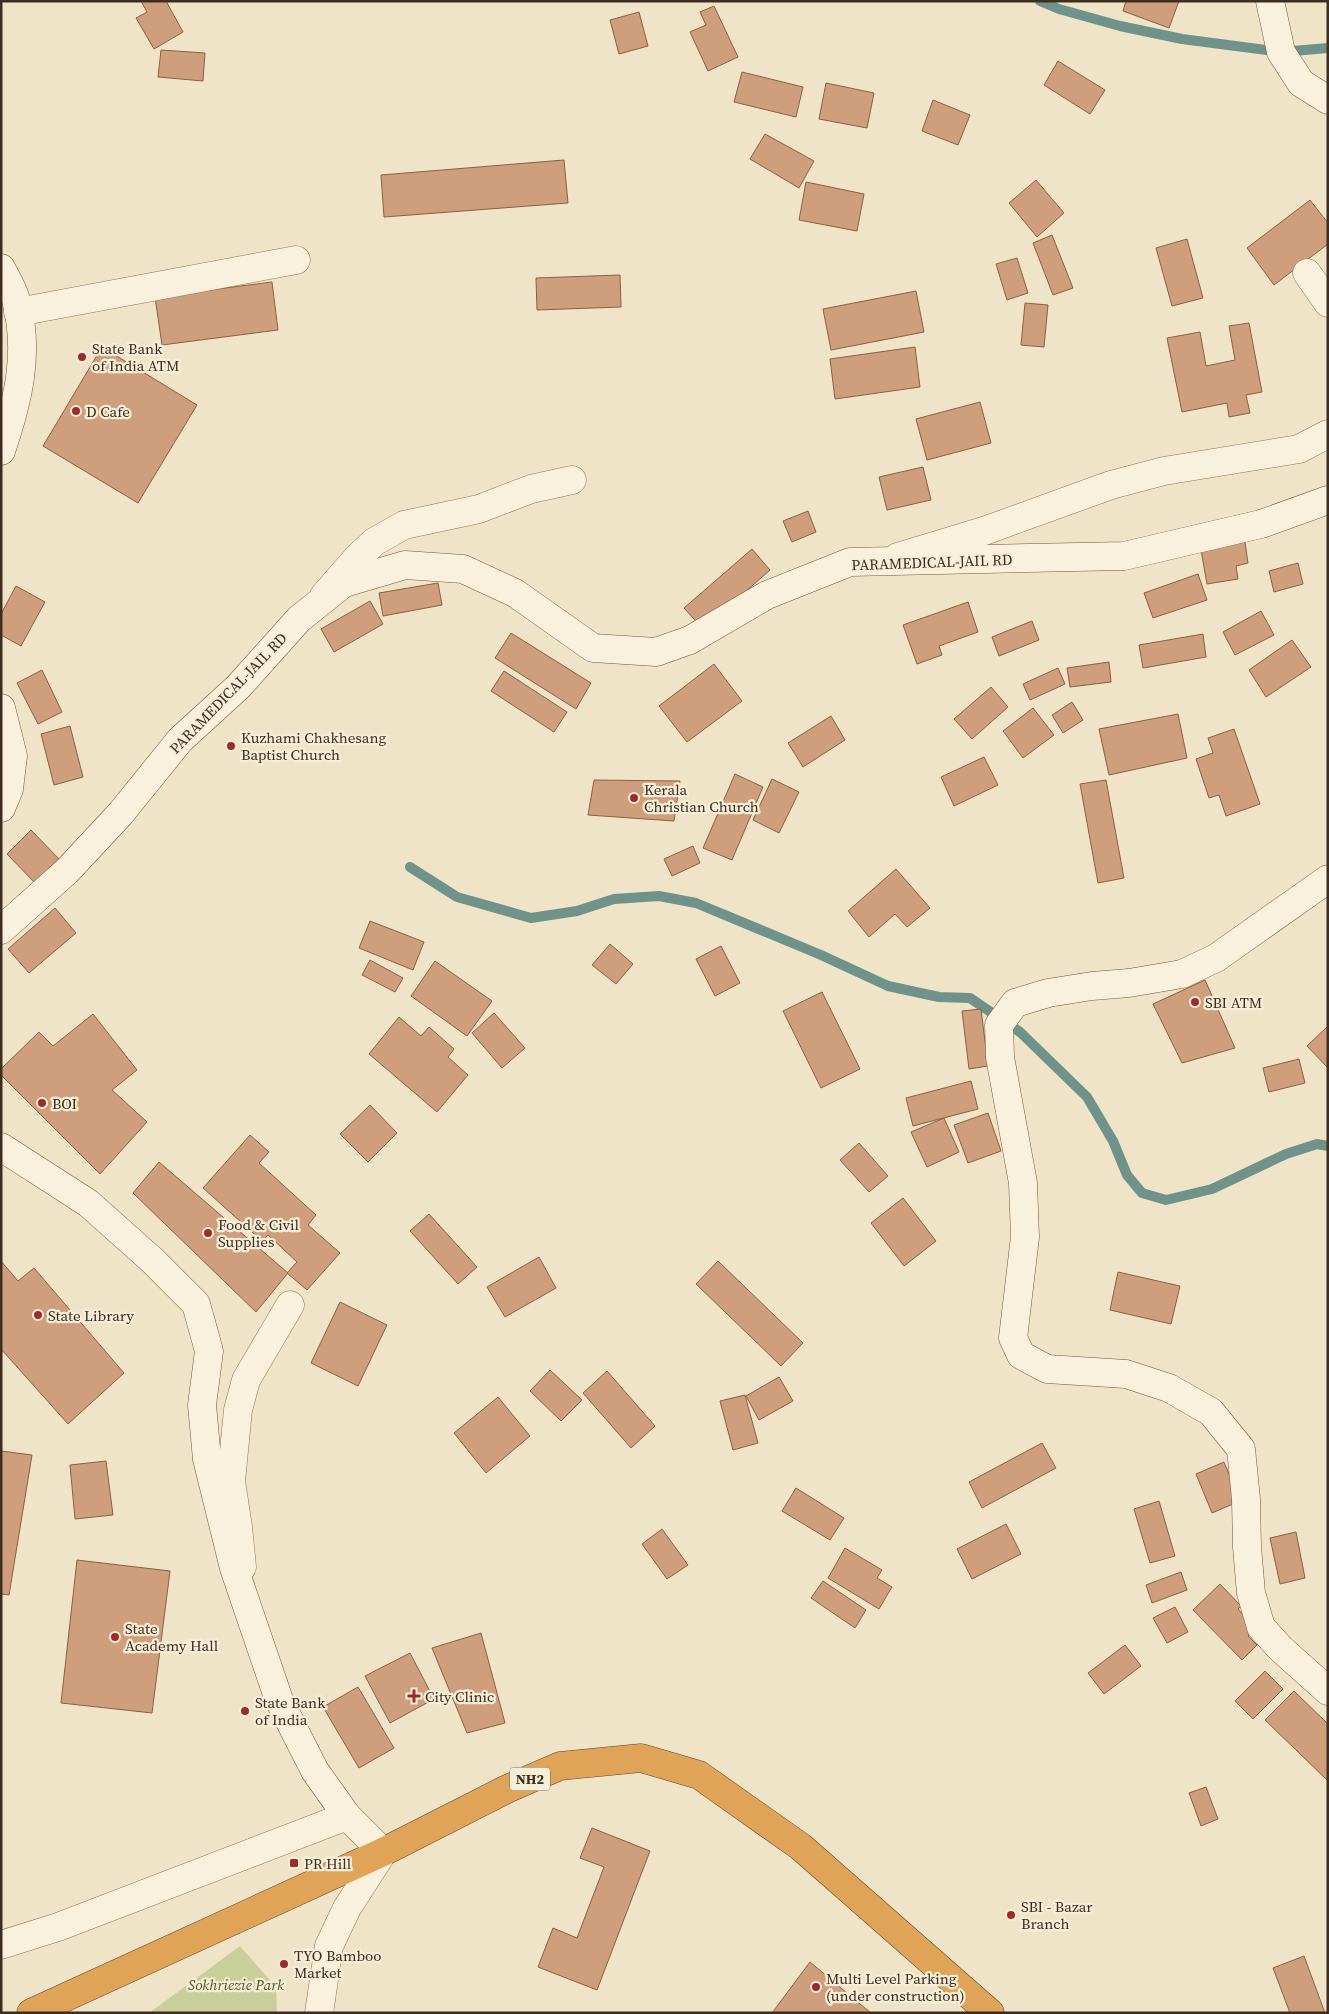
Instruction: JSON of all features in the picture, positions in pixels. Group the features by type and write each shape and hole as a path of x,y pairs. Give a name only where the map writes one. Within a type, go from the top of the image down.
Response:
{"highway":[{"name":"NH2","path":"31,2013 384,1852 506,1789 560,1766 641,1758 699,1776 801,1847 990,2013"}],"street":[{"path":"1270,1 1282,52 1301,82 1328,100"},
{"path":"18,312 296,260"},
{"path":"1,268 16,299 24,354 14,410 1,451"},
{"path":"1307,273 1328,303"},
{"path":"885,561 984,531 1111,485 1164,471 1299,449 1328,434"},
{"path":"318,604 357,558 374,542 404,525 479,509 522,492 572,480"},
{"name":"PARAMEDICAL-JAIL RD","path":"1,930 67,871 121,813 180,740 238,687 298,619 344,583 405,565 463,569 515,593 593,648 656,652 690,640 776,591 850,562 1124,556 1261,524 1328,500"},
{"path":"1,708 13,756 9,789 1,808"},
{"path":"1328,879 1216,958 1182,974 1129,984 1092,986 1048,993 1015,1003 999,1025 1000,1058 1023,1182 1025,1237 1014,1338 1021,1355 1047,1369 1126,1374 1169,1388 1210,1412 1241,1449 1246,1499 1247,1547 1251,1593 1261,1627 1280,1648 1328,1691"},
{"path":"1,1147 88,1203 152,1260 196,1304 210,1351 202,1404 207,1459 234,1568 279,1700 315,1771 347,1816 384,1852 347,1908 329,1946 319,2013"},
{"path":"245,1600 238,1527 231,1481 238,1410 246,1380 290,1304"},
{"path":"1,1945 58,1927 347,1816"}],"green space":[{"name":"Sokhriezie Park","path":"240,1946 276,1987 277,2013 149,2013"}],"building":[{"path":"141,1 166,1 183,32 154,49 136,18 147,12"},
{"path":"1126,1 1179,1 1169,28 1123,11"},
{"path":"714,6 738,57 708,71 690,32 706,25 700,12"},
{"path":"639,12 648,46 619,54 610,20"},
{"path":"161,50 205,53 203,81 158,77"},
{"path":"1058,61 1105,90 1090,114 1044,85"},
{"path":"742,72 803,87 796,117 734,102"},
{"path":"826,83 874,93 867,128 819,119"},
{"path":"933,100 970,115 958,145 922,131"},
{"path":"765,134 814,161 799,188 750,159"},
{"path":"564,160 568,203 384,217 381,175"},
{"path":"1036,180 1064,213 1037,237 1009,203"},
{"path":"806,182 864,194 857,231 799,220"},
{"path":"1310,200 1328,223 1328,244 1274,285 1247,248"},
{"path":"1052,235 1073,288 1053,295 1033,243"},
{"path":"1187,239 1203,298 1172,306 1156,248"},
{"path":"1017,258 1028,293 1007,300 996,264"},
{"path":"620,275 621,307 537,310 536,278"},
{"path":"272,282 278,330 162,345 155,297"},
{"path":"916,291 924,332 831,350 823,309"},
{"path":"1025,303 1048,305 1044,347 1021,345"},
{"path":"1249,323 1262,392 1246,395 1250,413 1229,417 1227,403 1182,412 1167,338 1200,332 1206,366 1235,360 1229,326"},
{"path":"102,347 197,405 138,503 43,446"},
{"path":"915,347 920,387 835,399 830,359"},
{"path":"980,402 991,443 927,460 916,419"},
{"path":"923,467 931,500 887,510 879,477"},
{"path":"808,511 816,532 792,542 783,521"},
{"path":"1245,542 1248,563 1236,566 1238,579 1207,584 1201,550"},
{"path":"752,549 770,570 703,629 684,608"},
{"path":"1298,563 1303,584 1274,592 1269,571"},
{"path":"1198,574 1207,600 1153,618 1144,593"},
{"path":"438,583 442,605 383,616 379,593"},
{"path":"16,586 45,602 21,646 1,635 1,614"},
{"path":"370,601 383,624 334,652 321,629"},
{"path":"968,602 978,632 939,646 942,655 917,664 903,625"},
{"path":"1261,611 1274,635 1235,655 1223,632"},
{"path":"1032,621 1039,640 999,656 992,637"},
{"path":"511,633 591,683 576,709 495,658"},
{"path":"1203,634 1206,657 1143,668 1139,645"},
{"path":"1292,640 1311,667 1266,697 1249,670"},
{"path":"1109,662 1111,682 1070,687 1067,668"},
{"path":"714,664 742,701 687,742 659,706"},
{"path":"1058,668 1065,684 1030,700 1023,684"},
{"path":"42,670 62,712 38,724 17,683"},
{"path":"504,671 567,712 554,732 491,691"},
{"path":"991,687 1008,707 972,739 954,719"},
{"path":"1072,702 1083,720 1063,733 1052,715"},
{"path":"1033,708 1054,735 1023,758 1003,731"},
{"path":"1178,714 1187,758 1109,775 1099,729"},
{"path":"831,716 845,740 803,767 788,743"},
{"path":"70,726 83,777 54,785 41,734"},
{"path":"1234,729 1260,804 1226,816 1219,795 1209,798 1196,759 1213,753 1208,738"},
{"path":"984,757 998,785 954,806 941,777"},
{"path":"735,774 763,787 732,860 703,848"},
{"path":"772,779 799,792 779,833 753,820"},
{"name":"Kerala Christian Church","path":"594,780 680,781 674,821 588,815"},
{"path":"1106,780 1124,878 1098,883 1080,784"},
{"path":"31,830 59,859 34,882 7,854"},
{"path":"693,846 700,863 672,876 664,859"},
{"path":"896,869 930,908 907,927 895,914 869,937 848,911"},
{"path":"55,908 76,933 29,973 8,949"},
{"path":"370,921 424,942 413,970 359,948"},
{"path":"610,944 633,964 616,984 592,965"},
{"path":"721,946 740,983 715,996 696,959"},
{"path":"370,960 403,978 395,992 362,975"},
{"path":"435,961 492,1001 467,1036 411,996"},
{"path":"1205,980 1235,1048 1182,1063 1153,1004"},
{"path":"822,992 860,1069 821,1088 783,1011"},
{"path":"981,1009 988,1066 969,1069 962,1011"},
{"path":"494,1013 525,1048 502,1068 472,1033"},
{"path":"93,1014 137,1070 112,1090 147,1122 100,1174 1,1075 1,1069 39,1032 53,1046"},
{"path":"399,1017 421,1036 429,1027 454,1049 448,1057 468,1075 437,1112 369,1054"},
{"path":"1328,1026 1328,1068 1307,1046"},
{"path":"1299,1059 1305,1083 1269,1092 1263,1068"},
{"path":"971,1081 978,1109 913,1126 906,1098"},
{"path":"370,1105 397,1133 368,1162 340,1134"},
{"path":"988,1113 1001,1151 968,1163 954,1125"},
{"path":"944,1118 959,1152 927,1167 911,1132"},
{"path":"250,1135 269,1152 259,1163 316,1215 308,1225 340,1253 307,1290 287,1273 297,1262 268,1235 262,1241 203,1188"},
{"path":"859,1143 888,1176 869,1192 840,1160"},
{"name":"Food & Civil Supplies","path":"159,1162 288,1273 256,1312 133,1193"},
{"path":"903,1198 936,1241 904,1266 871,1223"},
{"path":"429,1214 477,1267 458,1284 410,1231"},
{"path":"539,1257 556,1288 505,1317 487,1287"},
{"name":"State Library","path":"1,1261 18,1281 34,1268 124,1373 68,1424 1,1349"},
{"path":"718,1261 803,1343 781,1366 696,1284"},
{"path":"1118,1272 1180,1286 1171,1324 1110,1310"},
{"path":"340,1302 387,1325 358,1386 311,1363"},
{"path":"550,1370 582,1400 561,1421 530,1391"},
{"path":"607,1371 655,1426 631,1448 583,1393"},
{"path":"779,1377 793,1401 759,1420 746,1396"},
{"path":"745,1395 758,1443 733,1450 720,1401"},
{"path":"498,1397 530,1436 486,1473 454,1433"},
{"path":"1042,1443 1056,1468 982,1508 969,1482"},
{"path":"1,1451 32,1455 9,1595 1,1594"},
{"path":"106,1461 113,1515 75,1519 70,1465"},
{"path":"1224,1462 1240,1501 1212,1513 1196,1474"},
{"path":"796,1488 844,1518 830,1540 782,1511"},
{"path":"1159,1501 1175,1556 1150,1563 1134,1509"},
{"path":"1006,1524 1021,1554 972,1579 957,1549"},
{"path":"662,1529 688,1565 667,1579 642,1544"},
{"path":"1296,1532 1305,1578 1280,1584 1270,1538"},
{"path":"845,1548 882,1570 877,1578 892,1587 879,1609 828,1578"},
{"name":"State Academy Hall","path":"77,1560 170,1571 152,1713 61,1703"},
{"path":"1181,1572 1187,1590 1152,1603 1146,1585"},
{"path":"823,1581 866,1610 855,1628 811,1598"},
{"path":"1220,1584 1241,1606 1238,1609 1256,1628 1248,1636 1257,1645 1242,1660 1193,1610"},
{"path":"1175,1607 1188,1632 1167,1643 1153,1618"},
{"path":"481,1633 505,1723 467,1733 432,1648"},
{"path":"1125,1645 1141,1666 1104,1694 1088,1673"},
{"path":"410,1653 434,1699 390,1723 365,1676"},
{"path":"1265,1671 1283,1689 1253,1719 1235,1701"},
{"path":"358,1687 394,1748 359,1768 323,1707"},
{"path":"1294,1691 1328,1724 1328,1781 1265,1720"},
{"path":"1206,1787 1218,1819 1201,1826 1189,1793"},
{"path":"592,1828 650,1851 597,1990 538,1967 553,1928 577,1938 604,1867 580,1858"},
{"path":"1304,1956 1325,2013 1290,2013 1273,1968"},
{"name":"Multi Level Parking (under construction)","path":"810,1962 871,2013 772,2013"}],"waterway":[{"path":"1040,1 1059,9 1120,26 1182,39 1281,52 1328,48"},
{"path":"410,867 457,897 531,918 577,911 614,899 659,896 696,903 821,955 888,986 939,997 970,998 1020,1032 1087,1097 1113,1141 1127,1175 1142,1193 1166,1200 1212,1189 1286,1154 1317,1144 1328,1146"}],"place":[{"name":"State Bank of India ATM","path":"82,357"},
{"name":"D Cafe","path":"76,411"},
{"name":"Kuzhami Chakhesang Baptist Church","path":"231,746"},
{"name":"Kerala Christian Church","path":"634,798"},
{"name":"SBI ATM","path":"1195,1002"},
{"name":"BOI","path":"42,1103"},
{"name":"Food & Civil Supplies","path":"208,1233"},
{"name":"State Library","path":"38,1315"},
{"name":"State Academy Hall","path":"115,1637"},
{"name":"City Clinic","path":"414,1696"},
{"name":"State Bank of India","path":"245,1711"},
{"name":"PR Hill","path":"294,1863"},
{"name":"SBI - Bazar Branch","path":"1011,1915"},
{"name":"TYO Bamboo Market","path":"284,1964"},
{"name":"Multi Level Parking (under construction)","path":"816,1987"}]}
